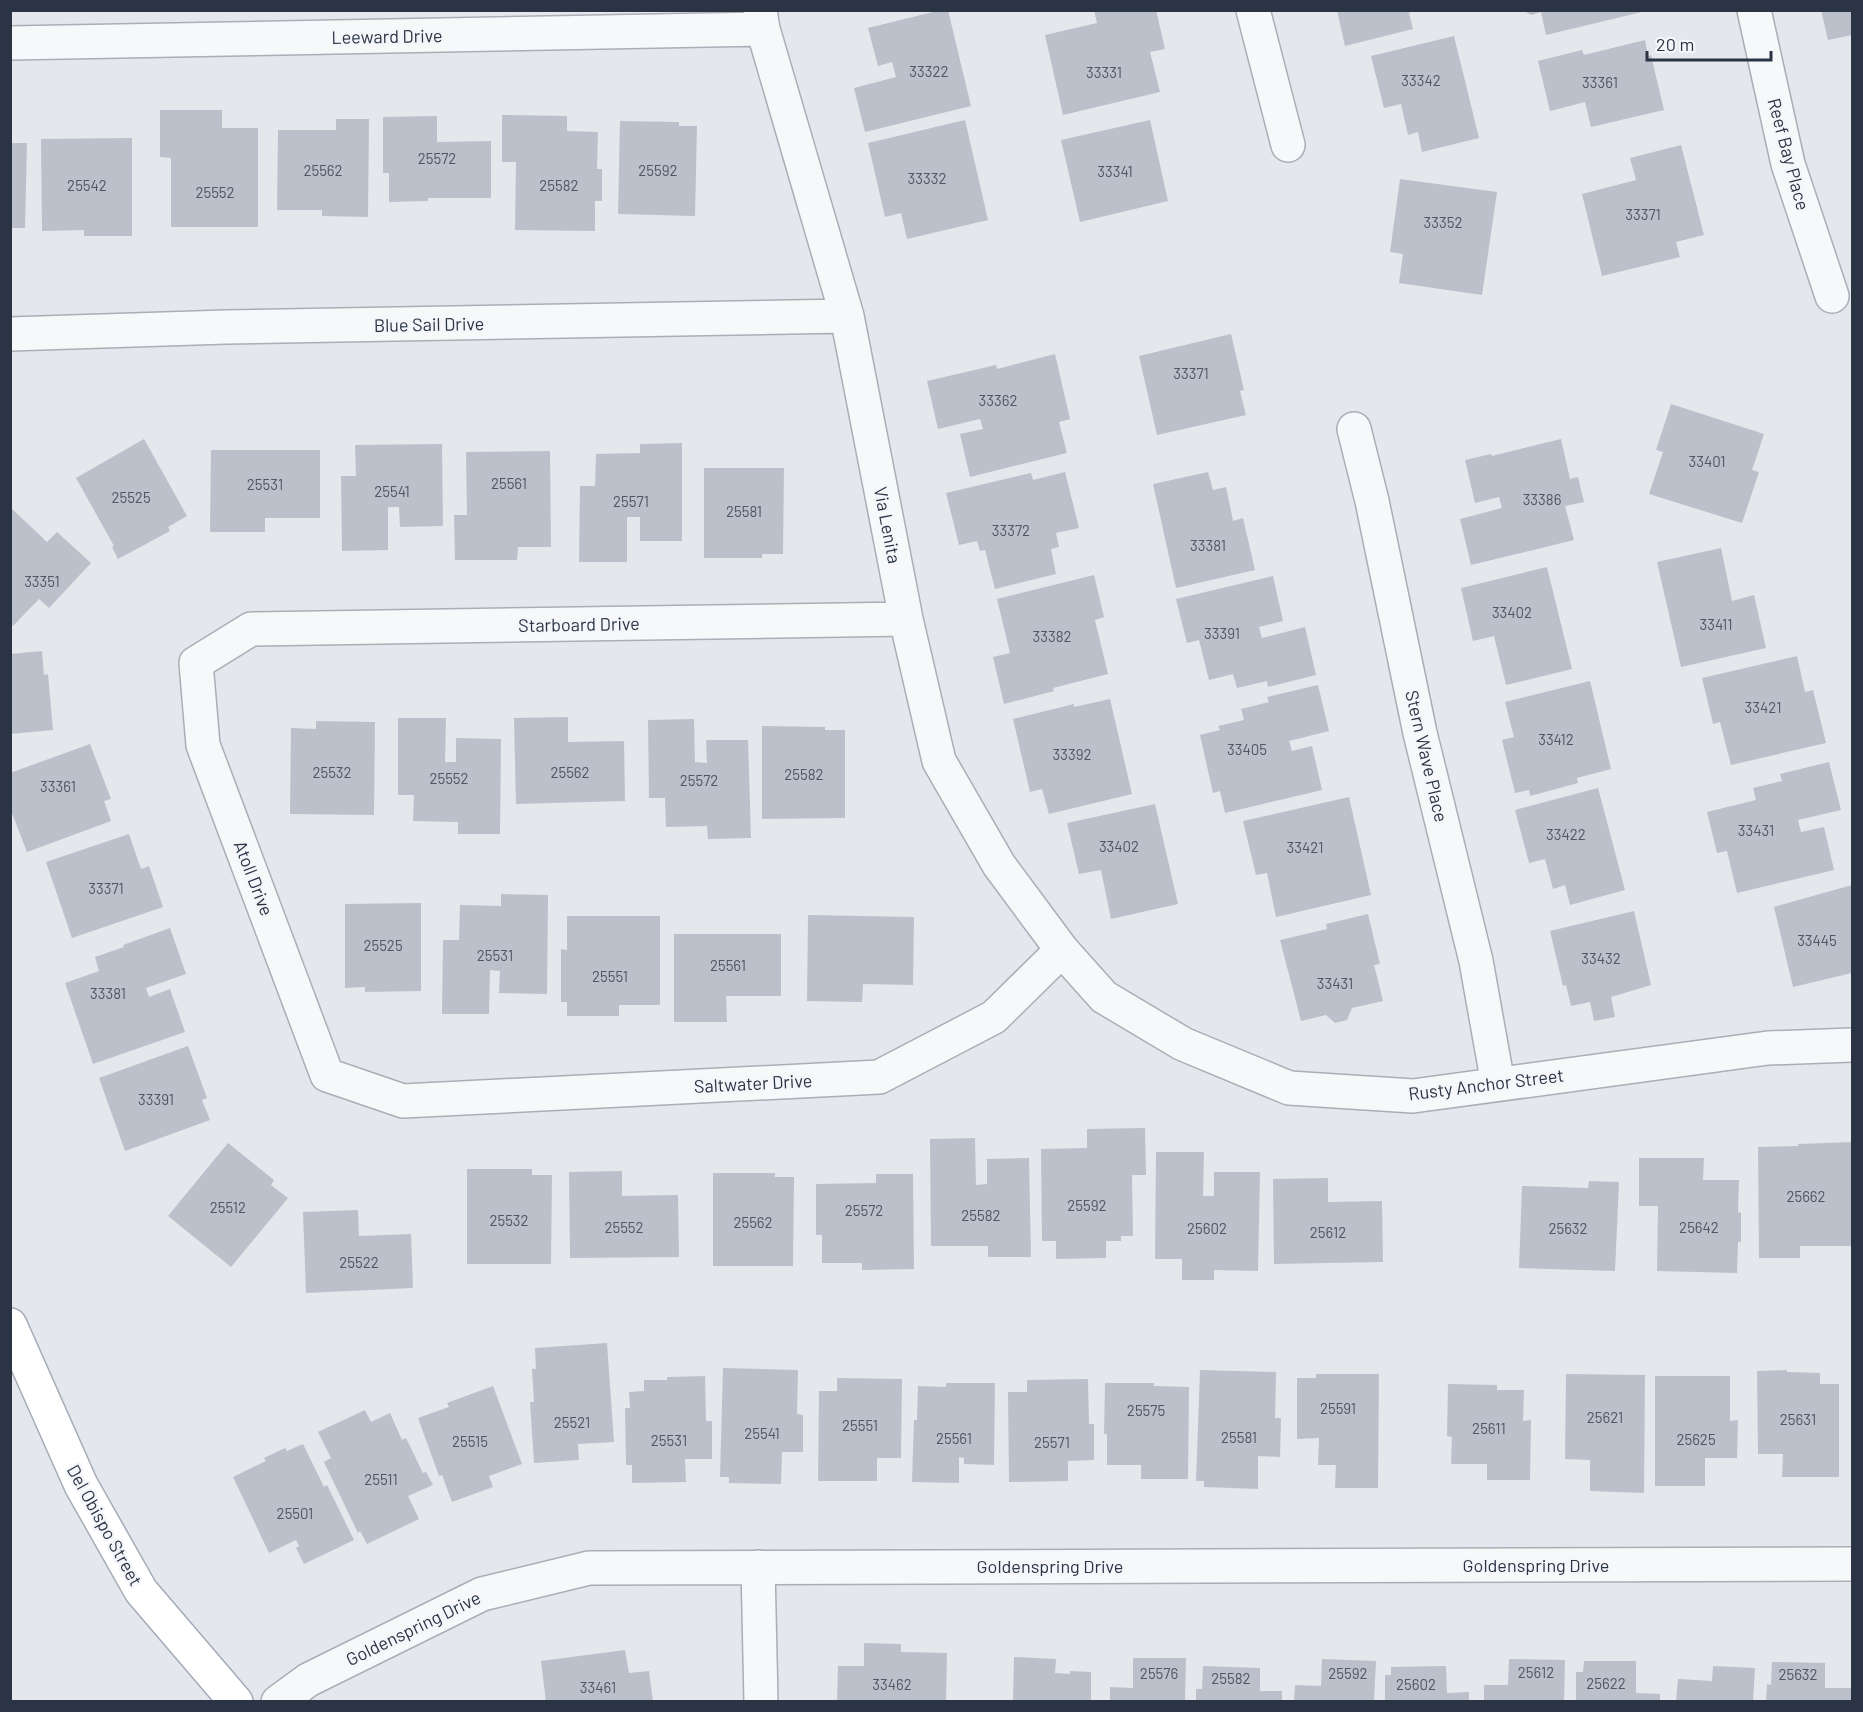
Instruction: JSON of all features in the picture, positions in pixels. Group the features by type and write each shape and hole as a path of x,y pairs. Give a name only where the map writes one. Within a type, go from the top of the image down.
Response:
{"main road":[{"name":"Del Obispo Street","path":"10,1325 81,1485 141,1591 237,1701"}],"street":[{"path":"1253,10 1288,145"},
{"name":"Reef Bay Place","path":"1754,10 1788,164 1832,296"},
{"name":"Leeward Drive","path":"10,43 762,20"},
{"name":"Via Lenita","path":"762,20 848,316 906,619 939,761 999,865 1062,950 1104,997"},
{"name":"Blue Sail Drive","path":"10,334 226,327 848,316"},
{"name":"Stern Wave Place","path":"1354,429 1372,501 1420,733 1476,961 1498,1084"},
{"name":"Starboard Drive","path":"251,629 906,619"},
{"name":"Atoll Drive","path":"251,629 196,663 204,745 327,1075 403,1101"},
{"name":"Saltwater Drive","path":"403,1101 879,1077 994,1017 1062,950"},
{"name":"Rusty Anchor Street","path":"1104,997 1183,1044 1289,1088 1413,1096 1768,1048 1852,1045"},
{"name":"Goldenspring Drive","path":"278,1701 308,1680 482,1594 589,1568 1852,1564"},
{"path":"759,1566 761,1701"}],"building":[{"path":"948,10 971,106 865,132 854,88 896,77 892,62 878,66 868,28"},
{"path":"1094,10 1156,10 1165,49 1150,52 1160,92 1063,115 1045,35 1097,23"},
{"path":"1337,10 1415,10 1409,13 1413,29 1345,46"},
{"path":"1522,10 1646,11 1546,35 1541,12 1531,15"},
{"path":"1821,10 1852,10 1852,35 1828,40"},
{"path":"1454,36 1479,138 1422,152 1418,132 1408,135 1401,104 1384,108 1371,56"},
{"path":"1645,40 1648,56 1651,55 1664,110 1591,127 1585,102 1550,111 1538,61 1582,50 1584,55"},
{"path":"160,110 222,110 222,128 258,128 258,227 171,227 171,158 160,157"},
{"path":"502,115 567,116 567,131 598,132 597,169 602,169 602,201 595,201 595,231 515,230 516,162 502,162"},
{"path":"437,116 437,142 491,141 491,198 428,198 428,201 389,202 389,173 383,173 383,117"},
{"path":"336,119 369,119 368,217 322,216 322,210 277,210 278,130 336,130"},
{"path":"965,120 988,220 907,239 901,213 885,217 868,143"},
{"path":"1150,120 1168,201 1080,222 1061,140"},
{"path":"620,121 679,122 679,126 697,126 695,216 618,214"},
{"path":"132,138 132,236 84,236 84,230 42,231 41,139"},
{"path":"10,143 27,143 25,228 10,228"},
{"path":"1681,145 1704,235 1676,242 1680,257 1602,276 1582,194 1636,180 1630,158"},
{"path":"1400,179 1497,192 1482,295 1399,283 1403,254 1390,252"},
{"path":"1231,334 1244,390 1240,391 1246,415 1157,435 1139,356"},
{"path":"1055,354 1070,419 1059,422 1067,453 970,477 960,434 983,429 980,419 938,429 927,381 996,365 997,369"},
{"path":"1671,404 1764,434 1752,470 1759,472 1742,523 1649,494 1663,452 1656,450"},
{"path":"144,439 187,516 168,527 170,531 118,559 112,547 114,546 76,478"},
{"path":"1561,439 1570,479 1578,477 1584,502 1565,506 1574,540 1471,565 1460,519 1502,508 1499,497 1475,503 1465,460 1491,454 1492,456"},
{"path":"682,443 682,541 640,541 640,517 627,517 627,562 579,562 580,486 595,486 596,454 640,453 640,444"},
{"path":"442,444 443,526 400,527 399,507 388,507 388,550 342,551 341,476 356,476 355,445"},
{"path":"211,450 320,450 320,518 265,518 265,532 210,532"},
{"path":"550,451 551,547 518,547 517,560 455,560 454,515 467,515 466,452"},
{"path":"704,468 784,468 783,554 762,554 762,558 704,558"},
{"path":"1065,472 1079,528 1056,533 1059,547 1051,549 1056,574 995,589 985,550 980,551 977,541 959,545 946,493 1031,473 1033,480"},
{"path":"1208,472 1213,490 1226,487 1233,521 1243,518 1255,570 1176,588 1153,484"},
{"path":"10,507 47,542 57,532 91,563 49,608 39,599 13,626 10,623"},
{"path":"1721,548 1732,601 1754,595 1766,648 1681,667 1657,562"},
{"path":"1547,567 1572,669 1506,685 1494,636 1473,641 1461,588"},
{"path":"1094,575 1104,617 1095,620 1108,674 1004,704 993,657 1010,653 997,599"},
{"path":"1273,576 1283,621 1259,627 1262,638 1305,627 1316,675 1268,687 1267,681 1237,688 1233,674 1209,680 1199,640 1187,643 1176,599"},
{"path":"42,651 44,675 48,674 53,730 10,734 10,654"},
{"path":"1797,656 1805,692 1813,690 1826,743 1731,765 1720,722 1713,724 1702,678"},
{"path":"1590,681 1611,769 1577,778 1578,783 1530,796 1529,790 1515,793 1502,740 1514,737 1505,702"},
{"path":"1318,685 1329,731 1289,741 1292,751 1312,746 1322,790 1225,813 1220,791 1213,793 1200,735 1220,730 1218,726 1244,720 1241,709 1269,702 1267,697"},
{"path":"1110,699 1132,794 1049,814 1042,789 1030,792 1013,719 1074,704 1074,707"},
{"path":"568,717 568,742 624,741 625,801 516,804 514,718"},
{"path":"398,718 446,718 445,762 456,762 456,738 501,739 500,834 458,834 458,822 413,821 414,795 398,795"},
{"path":"694,719 695,762 707,763 706,740 748,740 751,838 708,839 707,826 666,827 665,798 649,798 648,720"},
{"path":"316,721 375,722 374,815 290,814 291,728 316,729"},
{"path":"762,726 825,727 825,730 845,730 845,818 762,819"},
{"path":"90,744 111,799 104,801 111,821 27,852 10,808 10,773"},
{"path":"1829,762 1841,810 1798,820 1801,832 1824,827 1834,870 1737,893 1727,851 1717,853 1707,812 1756,800 1753,788 1782,781 1780,774"},
{"path":"1598,788 1625,890 1570,905 1565,885 1553,889 1545,859 1529,863 1515,810"},
{"path":"1349,797 1371,895 1276,917 1267,873 1256,875 1243,821"},
{"path":"1155,804 1178,904 1111,919 1101,870 1079,874 1067,823"},
{"path":"129,834 141,869 149,866 163,907 72,938 46,862"},
{"path":"1852,885 1852,973 1793,987 1774,907"},
{"path":"501,894 548,895 547,994 499,993 500,971 490,970 489,1014 442,1014 443,940 459,940 460,905 501,906"},
{"path":"421,903 421,991 365,992 365,987 345,988 345,904"},
{"path":"1634,911 1651,985 1611,997 1615,1017 1594,1021 1590,1002 1571,1006 1566,985 1563,986 1550,931"},
{"path":"1368,914 1380,964 1374,965 1383,1001 1352,1008 1347,1020 1335,1023 1326,1015 1301,1021 1280,940 1327,929 1326,924"},
{"path":"808,915 914,917 913,985 863,984 862,1002 807,1001"},
{"path":"567,916 660,916 660,1005 619,1005 619,1016 567,1016 567,1002 561,1002 561,949 567,950"},
{"path":"170,928 186,974 146,988 149,997 170,989 185,1032 93,1064 65,983 99,971 95,957"},
{"path":"674,934 781,934 781,996 726,996 727,1022 674,1022"},
{"path":"188,1046 207,1098 202,1100 210,1120 125,1151 99,1078"},
{"path":"1145,1128 1146,1175 1132,1175 1133,1236 1121,1236 1121,1241 1106,1241 1106,1258 1056,1259 1056,1241 1042,1241 1041,1149 1087,1148 1087,1129"},
{"path":"975,1138 976,1185 987,1184 987,1159 1029,1158 1031,1257 988,1257 988,1246 931,1246 930,1139"},
{"path":"1852,1142 1852,1246 1800,1246 1800,1258 1759,1258 1758,1147"},
{"path":"228,1143 274,1180 271,1185 288,1198 231,1267 168,1216"},
{"path":"1156,1152 1204,1152 1203,1196 1214,1196 1214,1172 1260,1172 1258,1271 1214,1270 1214,1280 1182,1280 1182,1259 1155,1259"},
{"path":"1639,1158 1704,1158 1703,1180 1739,1180 1738,1212 1741,1213 1741,1242 1738,1242 1737,1273 1657,1271 1658,1206 1639,1206"},
{"path":"467,1169 532,1169 532,1175 552,1175 551,1264 467,1264"},
{"path":"622,1171 622,1196 678,1195 679,1257 570,1258 569,1172"},
{"path":"713,1173 775,1173 775,1177 794,1177 793,1266 713,1266"},
{"path":"876,1174 913,1174 914,1269 862,1270 862,1263 822,1263 822,1235 816,1235 816,1184 876,1183"},
{"path":"1328,1178 1328,1202 1382,1201 1383,1262 1274,1264 1273,1179"},
{"path":"1589,1181 1619,1182 1615,1271 1519,1268 1522,1186 1588,1188"},
{"path":"358,1210 359,1236 411,1234 413,1288 306,1293 303,1212"},
{"path":"607,1343 614,1442 578,1444 579,1460 534,1463 530,1402 534,1402 532,1369 536,1369 535,1348"},
{"path":"723,1368 798,1370 797,1414 803,1415 803,1452 782,1452 781,1484 729,1483 729,1477 720,1477"},
{"path":"1200,1370 1276,1372 1275,1418 1281,1418 1280,1457 1258,1456 1258,1489 1204,1487 1204,1481 1196,1481"},
{"path":"1787,1370 1787,1372 1820,1373 1820,1384 1839,1384 1839,1477 1782,1477 1783,1454 1758,1454 1757,1371"},
{"path":"1316,1374 1379,1374 1378,1488 1335,1488 1336,1465 1318,1465 1319,1438 1297,1439 1297,1378 1316,1378"},
{"path":"1566,1374 1645,1375 1644,1493 1590,1491 1590,1460 1565,1459"},
{"path":"705,1376 706,1421 712,1421 712,1459 685,1459 686,1482 632,1483 632,1465 626,1465 625,1408 630,1408 629,1392 644,1391 644,1380"},
{"path":"1655,1376 1730,1376 1730,1421 1738,1420 1737,1458 1705,1458 1705,1486 1655,1486"},
{"path":"837,1378 902,1379 901,1458 877,1458 877,1481 818,1481 819,1391 837,1391"},
{"path":"1088,1379 1089,1424 1094,1424 1094,1460 1068,1461 1068,1481 1009,1482 1008,1392 1027,1392 1027,1380"},
{"path":"946,1383 995,1383 994,1465 964,1464 964,1458 959,1457 959,1483 912,1482 914,1420 917,1420 918,1386 946,1387"},
{"path":"1105,1383 1154,1383 1154,1386 1189,1387 1188,1479 1141,1479 1141,1465 1107,1465 1107,1434 1104,1434"},
{"path":"1448,1384 1497,1385 1497,1390 1524,1390 1523,1421 1531,1420 1530,1480 1487,1480 1487,1464 1451,1464 1452,1437 1447,1436"},
{"path":"493,1386 522,1464 489,1476 493,1487 452,1502 442,1475 439,1476 418,1418 449,1407 447,1403"},
{"path":"365,1410 371,1422 390,1413 402,1440 406,1438 423,1473 426,1472 433,1485 408,1496 419,1519 367,1544 360,1531 358,1533 324,1462 331,1458 318,1432"},
{"path":"303,1444 324,1487 327,1485 354,1540 304,1564 296,1548 299,1546 296,1540 269,1553 233,1477 266,1461 264,1458 285,1448 287,1451"},
{"path":"864,1643 901,1644 901,1652 947,1653 946,1702 837,1702 838,1666 864,1666"},
{"path":"625,1650 629,1673 649,1671 653,1702 546,1702 541,1661"},
{"path":"1014,1657 1056,1659 1055,1673 1091,1672 1091,1702 1013,1702"},
{"path":"1133,1658 1186,1658 1185,1702 1110,1702 1110,1687 1133,1688"},
{"path":"1322,1659 1376,1661 1374,1702 1294,1702 1295,1685 1321,1686"},
{"path":"1509,1659 1565,1660 1564,1702 1484,1702 1484,1685 1508,1685"},
{"path":"1584,1661 1636,1661 1636,1693 1660,1694 1660,1702 1576,1702 1576,1672 1583,1672"},
{"path":"1772,1662 1825,1663 1825,1688 1852,1688 1851,1702 1766,1702 1767,1684 1771,1685"},
{"path":"1203,1666 1260,1668 1260,1691 1282,1691 1282,1702 1196,1702 1196,1689 1202,1689"},
{"path":"1446,1666 1447,1693 1469,1692 1469,1702 1385,1702 1385,1675 1391,1675 1391,1667"},
{"path":"1713,1666 1755,1668 1753,1702 1676,1702 1678,1679 1712,1681"}]}
